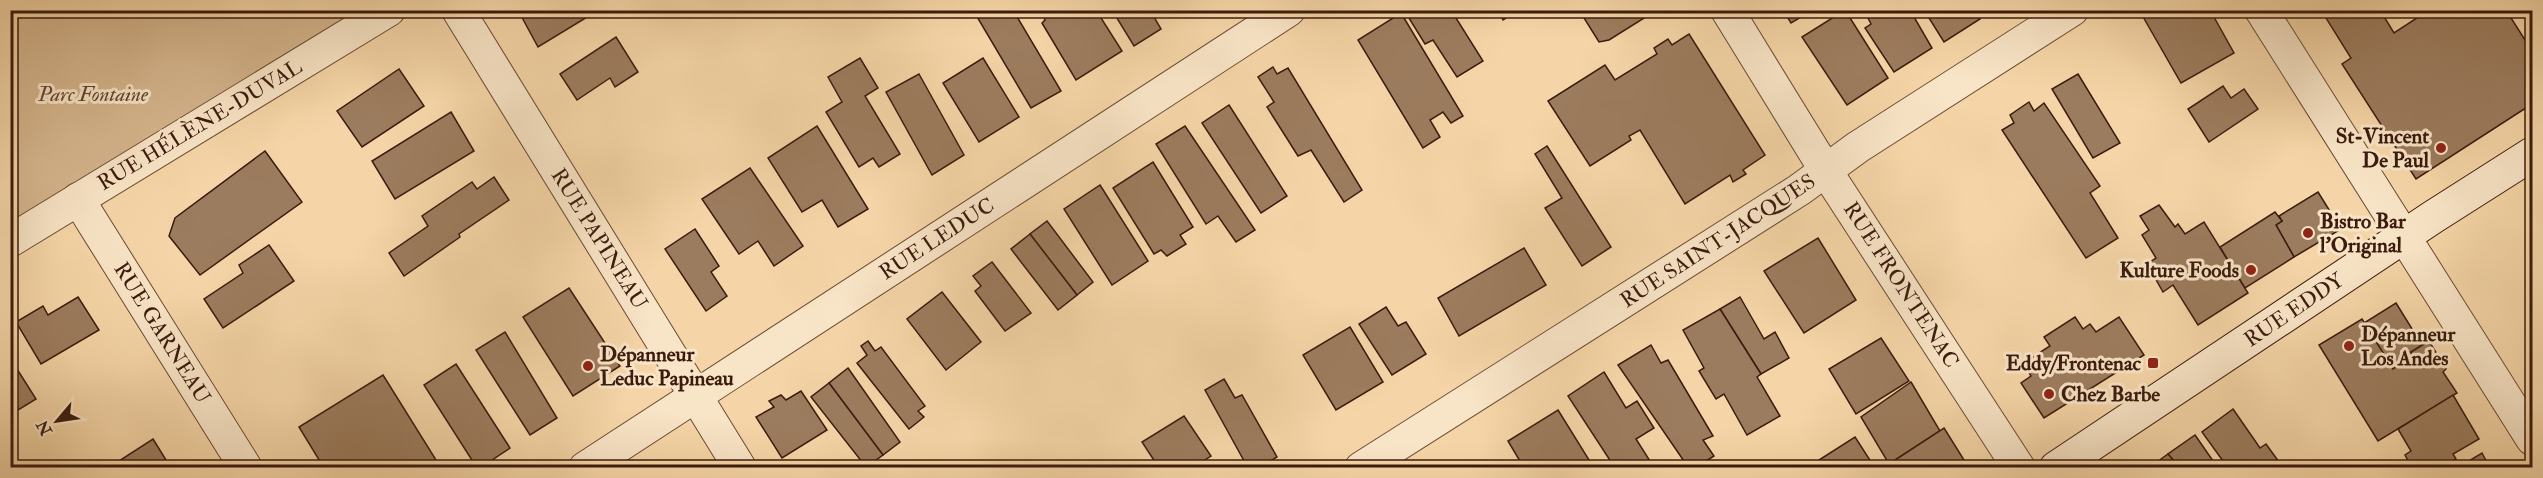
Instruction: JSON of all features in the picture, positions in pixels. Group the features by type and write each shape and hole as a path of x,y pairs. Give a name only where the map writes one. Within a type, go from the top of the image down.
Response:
{"main road":[{"name":"RUE EDDY","path":"2056,468 2403,236 2532,154"}],"street":[{"name":"RUE HÉLÈNE-DUVAL","path":"10,241 389,10"},
{"name":"RUE PAPINEAU","path":"458,10 740,468"},
{"name":"RUE LEDUC","path":"585,468 1289,10"},
{"name":"RUE FRONTENAC","path":"1727,10 1826,171 2019,468"},
{"name":"RUE SAINT-JACQUES","path":"1361,468 1826,171 1858,147 2072,10"},
{"path":"2260,10 2532,439"},
{"name":"RUE GARNEAU","path":"78,199 246,468"}],"green space":[{"name":"Parc Fontaine","path":"11,11 390,11 11,241"}],"building":[{"path":"518,10 597,10 597,11 538,47"},
{"path":"973,10 1013,10 1061,91 1031,108"},
{"path":"1047,10 1096,10 1122,51 1076,80 1042,23 1045,20 1042,14"},
{"path":"1112,10 1150,10 1161,29 1134,46"},
{"path":"1404,10 1451,10 1483,61 1457,77 1433,40 1425,44"},
{"path":"1498,10 1519,10 1503,20"},
{"path":"1579,10 1657,10 1609,40 1599,42"},
{"path":"1783,10 1813,10 1791,23"},
{"path":"1845,10 1888,78 1847,105 1802,37"},
{"path":"1864,10 1910,10 1932,48 1894,72 1865,28 1871,24"},
{"path":"1924,10 1975,10 1980,19 1944,42"},
{"path":"2149,10 2210,10 2234,53 2181,83 2142,15"},
{"path":"2321,10 2380,10 2394,33 2429,10 2506,10 2532,51 2532,104 2416,179 2342,64 2351,58"},
{"path":"1401,13 1463,116 1451,123 1443,112 1430,120 1440,137 1423,148 1358,40"},
{"path":"1689,34 1765,155 1743,170 1746,174 1733,182 1730,175 1685,204 1640,130 1629,136 1631,140 1590,166 1548,101 1605,65 1615,80 1657,54 1654,48 1668,39 1672,45"},
{"path":"616,37 638,72 615,87 610,78 577,100 560,74"},
{"path":"860,58 878,88 865,96 900,154 879,167 873,158 859,167 826,112 842,102 828,77"},
{"path":"983,58 1019,117 979,142 943,83"},
{"path":"1273,67 1277,74 1288,68 1362,190 1344,202 1311,150 1298,156 1267,107 1274,102 1258,77"},
{"path":"399,69 424,106 362,147 337,111"},
{"path":"919,74 964,155 932,175 886,92"},
{"path":"2078,74 2120,143 2093,158 2052,89"},
{"path":"2223,86 2231,98 2244,89 2258,109 2209,142 2188,109"},
{"path":"2029,102 2034,111 2044,103 2100,186 2090,193 2118,238 2086,258 2002,130 2014,123 2010,115"},
{"path":"1229,105 1287,196 1261,213 1202,123"},
{"path":"451,112 474,151 395,199 372,161"},
{"path":"817,126 868,209 838,227 822,200 802,212 768,158"},
{"path":"1185,126 1255,230 1236,242 1218,216 1206,224 1156,144"},
{"path":"1547,146 1611,247 1582,266 1545,208 1562,198 1535,154"},
{"path":"265,151 302,202 200,275 169,236 175,218"},
{"path":"1153,162 1193,227 1180,235 1186,244 1167,256 1161,250 1154,254 1113,188"},
{"path":"750,168 803,246 774,266 758,241 739,254 702,199"},
{"path":"494,177 509,200 404,276 389,253 428,226 422,216 472,182 477,189"},
{"path":"1100,185 1148,261 1112,285 1064,209"},
{"path":"2318,192 2341,229 2294,257 2276,225 2282,221 2279,216"},
{"path":"2159,205 2175,227 2178,224 2185,234 2204,222 2248,293 2198,325 2173,285 2163,292 2147,264 2156,258 2142,235 2149,230 2140,216"},
{"path":"2275,212 2282,221 2276,225 2294,257 2245,288 2220,247"},
{"path":"1047,221 1093,282 1077,295 1030,234"},
{"path":"695,229 719,266 711,272 727,296 706,311 665,249"},
{"path":"1030,234 1077,295 1058,310 1011,249"},
{"path":"1818,238 1856,300 1804,333 1764,271"},
{"path":"269,245 294,281 223,328 204,299 243,273 239,265"},
{"path":"1524,248 1546,285 1459,336 1438,298"},
{"path":"992,262 1031,313 1005,331 975,291 981,286 973,276"},
{"path":"569,288 620,366 573,396 523,317"},
{"path":"942,292 981,342 946,370 907,319"},
{"path":"78,297 99,330 41,364 16,322 43,306 48,315"},
{"path":"1740,297 1764,339 1775,332 1789,358 1761,374 1720,309"},
{"path":"2396,303 2422,345 2411,352 2413,356 2393,369 2364,323"},
{"path":"1386,307 1398,326 1406,322 1426,354 1392,375 1359,324"},
{"path":"1720,309 1761,374 1757,377 1780,416 1747,435 1724,394 1716,399 1699,371 1704,368 1683,330"},
{"path":"2075,317 2083,329 2090,324 2096,332 2119,317 2144,355 2044,418 2021,383 2031,376 2023,363 2050,346 2044,337"},
{"path":"2362,319 2393,369 2413,356 2411,352 2429,341 2446,369 2443,372 2457,393 2378,441 2319,345"},
{"path":"1350,327 1383,382 1336,410 1303,355"},
{"path":"505,332 557,418 530,435 476,350"},
{"path":"1881,338 1909,381 1856,414 1829,369"},
{"path":"868,341 875,351 881,347 925,406 918,411 924,417 909,429 857,363 867,355 861,346"},
{"path":"1651,345 1661,363 1668,360 1713,436 1703,440 1714,456 1697,467 1695,463 1688,467 1618,365"},
{"path":"10,358 36,399 10,415"},
{"path":"456,364 510,448 480,468 477,468 424,385"},
{"path":"848,368 900,442 883,455 829,383"},
{"path":"1604,372 1626,408 1637,401 1654,428 1636,439 1650,461 1640,468 1615,468 1568,396"},
{"path":"383,375 441,468 324,468 299,427"},
{"path":"1224,379 1235,398 1242,395 1277,457 1258,468 1248,468 1205,390"},
{"path":"1911,382 1940,431 1889,464 1861,417"},
{"path":"829,383 883,455 866,467 811,397"},
{"path":"801,391 827,430 782,458 756,417 774,407 769,401 781,395 786,400"},
{"path":"2453,395 2479,439 2453,454 2456,459 2441,468 2412,468 2405,455 2411,451 2398,429"},
{"path":"2233,409 2260,448 2266,444 2279,462 2272,468 2228,468 2202,432"},
{"path":"1558,410 1594,468 1524,468 1508,441"},
{"path":"1184,416 1211,456 1205,460 1211,468 1159,468 1142,442"},
{"path":"1944,428 1964,460 1964,468 1892,468 1889,464"},
{"path":"2195,435 2218,468 2180,468 2168,454"},
{"path":"1855,437 1875,468 1824,468 1819,460"},
{"path":"153,439 171,468 108,468"},
{"path":"2482,453 2490,468 2457,468"},
{"path":"2168,454 2180,468 2149,468 2150,467"}],"place":[{"name":"St-Vincent De Paul","path":"2441,148"},
{"name":"Bistro Bar l'Original","path":"2308,233"},
{"name":"Kulture Foods","path":"2251,270"},
{"name":"Dépanneur Los Andes","path":"2349,346"},
{"name":"Eddy/Frontenac","path":"2153,363"},
{"name":"Dépanneur Leduc Papineau","path":"588,366"},
{"name":"Chez Barbe","path":"2049,394"}]}
